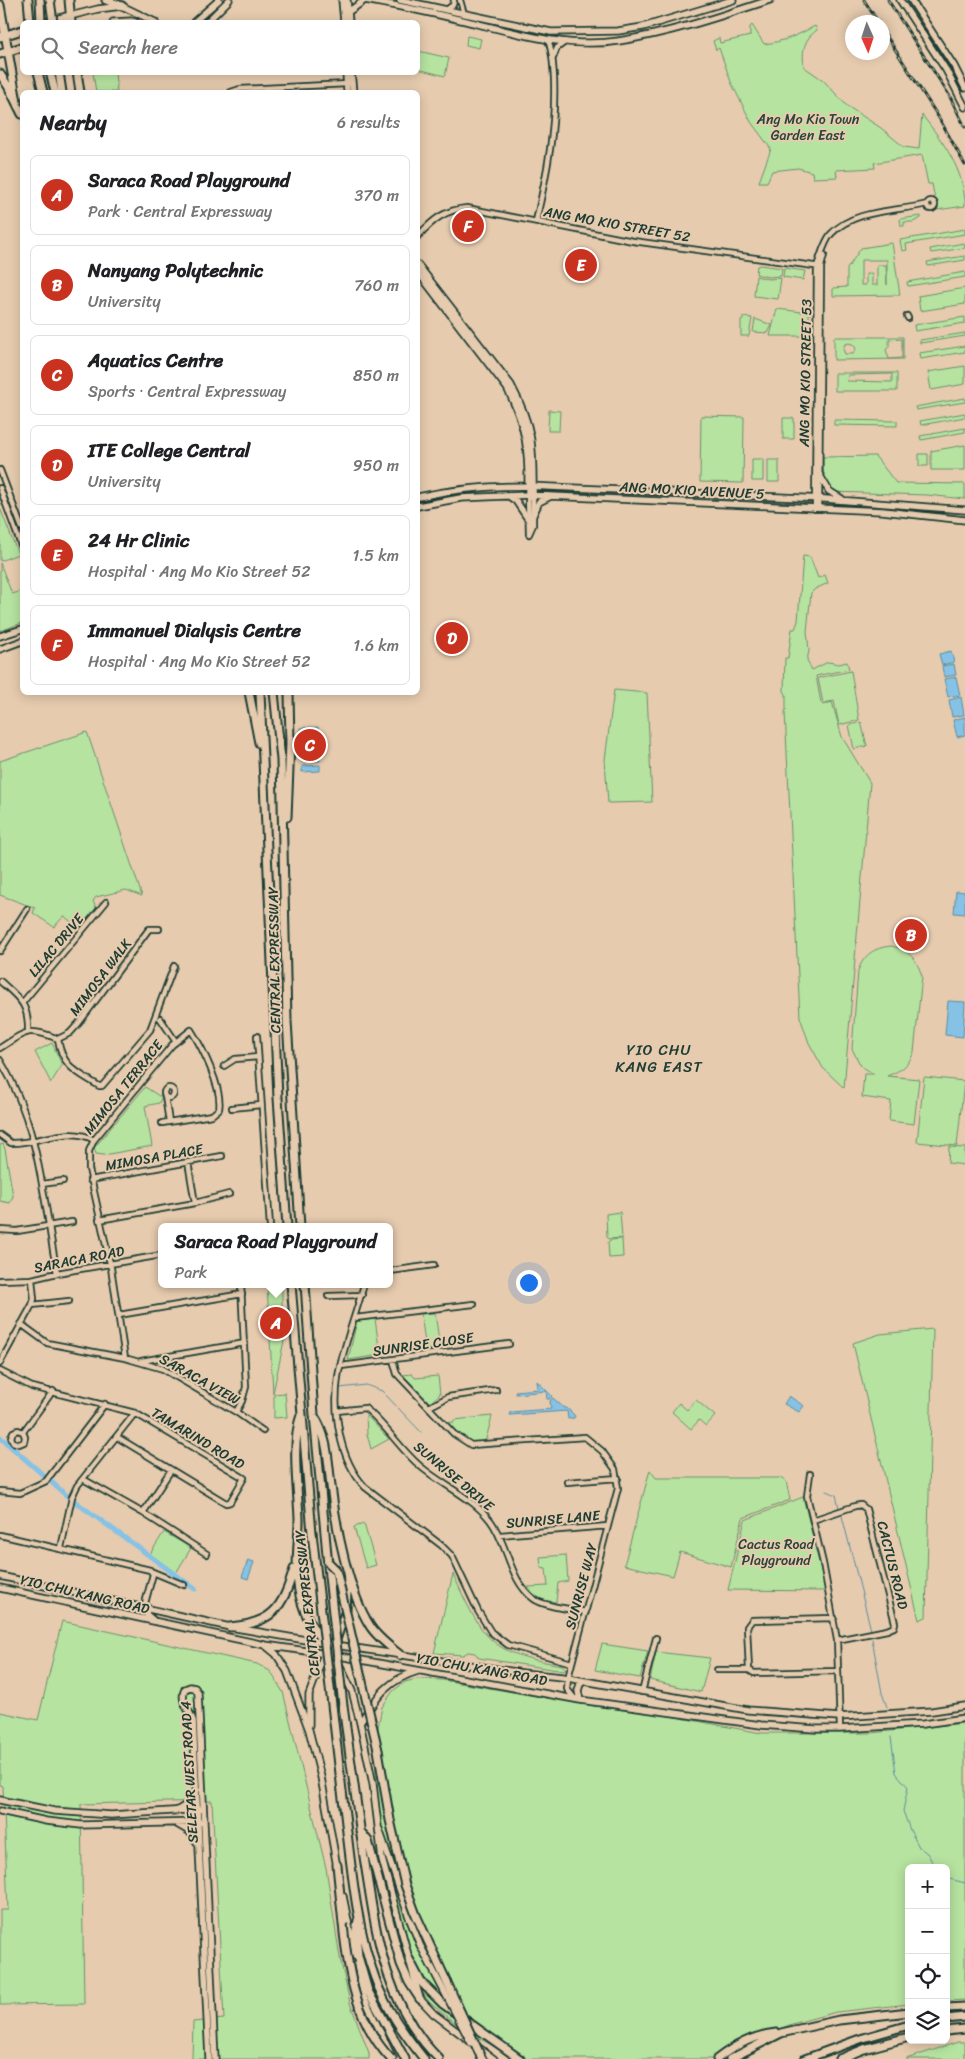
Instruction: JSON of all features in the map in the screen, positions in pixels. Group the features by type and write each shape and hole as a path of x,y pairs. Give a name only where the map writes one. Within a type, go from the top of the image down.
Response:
{"highway":[{"path":"28,0 30,20"},
{"path":"40,0 42,20"},
{"path":"50,0 53,20"},
{"path":"69,0 71,19"},
{"path":"106,0 122,6"},
{"path":"0,5 3,36 8,52 17,102"},
{"path":"3,36 20,31"},
{"path":"0,54 20,48"},
{"path":"0,74 20,109"},
{"path":"51,75 55,90"},
{"path":"59,75 62,90"},
{"path":"77,75 80,90"},
{"path":"39,76 42,90"},
{"path":"250,695 264,765"},
{"name":"CENTRAL EXPRESSWAY","path":"260,695 278,1098 287,1223"},
{"name":"CENTRAL EXPRESSWAY","path":"274,695 281,760 287,1021 300,1223"},
{"path":"284,835 289,793 289,695"},
{"name":"CENTRAL EXPRESSWAY","path":"291,1288 312,1533 359,1918"},
{"name":"CENTRAL EXPRESSWAY","path":"305,1288 314,1415 343,1706 378,1944 384,1967 402,2007 417,2031 439,2059"},
{"path":"301,1415 296,1432 299,1522 297,1584 302,1605 311,1624 330,1651 346,1610 348,1573"},
{"path":"314,1415 324,1433 332,1493 348,1573 370,1626 379,1637 400,1655"},
{"path":"230,1627 249,1625 271,1614 282,1601 289,1587 297,1562"},
{"path":"328,1562 337,1574 378,1750 390,1820 405,1885 416,1915 481,2059"},
{"path":"360,1831 366,1836 369,1844 401,1964 409,1982 420,1999"},
{"path":"337,1865 347,1965 358,2004 376,2039 391,2059"},
{"path":"359,1918 356,1932 362,1972 372,2001 394,2043 405,2059"},
{"path":"359,1918 368,1957 383,1997 407,2038 424,2059"},
{"path":"409,1960 421,1982 442,2004 520,2059"},
{"path":"950,2008 965,2007"},
{"path":"717,2059 749,2039 762,2034 781,2033 839,2020 905,2012"},
{"path":"950,2019 965,2017"},
{"path":"805,2059 860,2039 905,2027"},
{"path":"950,2031 965,2029"},
{"path":"730,2059 781,2033"},
{"path":"839,2059 864,2049 905,2038"},
{"path":"394,2043 400,2059"}],"main road":[{"path":"196,20 219,0"},
{"path":"209,20 229,0"},
{"path":"342,0 344,20"},
{"path":"348,0 349,20"},
{"path":"348,12 365,0 451,17 548,40 565,42 618,41 688,26 770,0"},
{"path":"400,0 550,32 618,31 643,27 733,0"},
{"path":"900,0 946,70 965,107"},
{"path":"911,0 965,88"},
{"path":"71,19 98,9 122,6 151,20"},
{"path":"347,75 351,90"},
{"path":"348,90 350,75"},
{"path":"420,268 505,377 521,404 532,437 530,495"},
{"path":"420,275 507,388 516,406 527,439 530,486"},
{"path":"819,474 828,491 846,501"},
{"name":"ANG MO KIO AVENUE 5","path":"420,497 460,489 491,486 530,486 817,499 965,510"},
{"path":"674,494 671,497 674,503"},
{"path":"507,495 516,501 530,517 538,502 551,496"},
{"name":"ANG MO KIO AVENUE 5","path":"420,506 461,498 530,495 906,513 965,520"},
{"path":"0,636 20,630"},
{"path":"0,649 20,642"},
{"name":"YIO CHU KANG ROAD","path":"0,1576 230,1627 323,1643"},
{"name":"YIO CHU KANG ROAD","path":"0,1588 265,1645 400,1655 523,1674 568,1678 748,1710 840,1717 932,1711 965,1706"},
{"path":"128,1616 140,1612 144,1607"},
{"path":"144,1607 149,1618 157,1623"},
{"path":"265,1645 276,1654 287,1671 309,1730 321,1777 364,1997 391,2059"},
{"path":"330,1651 349,1684 360,1723 373,1784 382,1859 420,1999 434,2014 494,2059"},
{"path":"309,1730 309,1695 330,1651"},
{"name":"YIO CHU KANG ROAD","path":"330,1651 419,1670 577,1699 761,1724 816,1729 840,1729 923,1724 965,1718"},
{"path":"360,1723 385,1688 396,1679 419,1670"},
{"path":"577,1699 580,1684 583,1682"},
{"name":"SELETAR WEST ROAD 4","path":"201,1810 197,1789 193,1721 183,1702 182,1695 185,1689 190,1687 195,1688 198,1693 201,1810 215,2059"},
{"path":"682,1699 689,1706 688,1710 684,1713"},
{"path":"176,1811 189,1803 197,1789"},
{"path":"0,1800 78,1813 110,1815 201,1810"},
{"path":"0,1811 46,1821 81,1825 202,1822"},
{"name":"SELETAR WEST ROAD 4","path":"202,1822 200,1847 210,2059"},
{"path":"177,1823 189,1831 200,1847"},
{"path":"378,1828 410,1920 443,1991 481,2059"}],"street":[{"path":"446,10 453,5 454,0"},
{"path":"460,0 464,14"},
{"path":"534,221 550,154 554,119 552,59 548,40"},
{"path":"552,59 557,48 565,42"},
{"path":"240,90 349,84"},
{"name":"ANG MO KIO STREET 53","path":"817,509 819,266 827,239 848,221 927,206"},
{"name":"ANG MO KIO STREET 52","path":"420,234 440,214 458,209 478,209 648,244 819,266"},
{"name":"ANG MO KIO STREET 53","path":"817,499 819,474 819,266"},
{"path":"0,470 20,523"},
{"path":"0,488 20,543"},
{"path":"530,495 530,517"},
{"name":"LILAC DRIVE","path":"23,1002 106,902"},
{"path":"0,952 27,908"},
{"name":"MIMOSA WALK","path":"58,1039 70,1033 79,1023 149,930 159,930"},
{"path":"0,1048 28,1031 42,1032 58,1039 62,1057 72,1068 99,1086 102,1086 150,1030 174,966"},
{"path":"0,981 23,1002 28,1016 28,1031"},
{"name":"MIMOSA TERRACE","path":"110,1264 90,1180 88,1158 90,1148 94,1140 176,1042 160,1018"},
{"path":"162,1123 212,1115 217,1112 220,1106 205,1052 191,1030 176,1042"},
{"path":"257,1036 270,1223"},
{"path":"224,1066 235,1059 258,1057"},
{"path":"0,1060 12,1080 34,1141 57,1273"},
{"path":"165,1096 169,1122"},
{"path":"232,1108 261,1105"},
{"path":"0,1135 10,1143 34,1141 74,1133 94,1140"},
{"name":"MIMOSA PLACE","path":"90,1180 222,1156"},
{"path":"188,1162 195,1204"},
{"path":"42,1184 63,1181"},
{"path":"99,1220 195,1204 229,1194"},
{"path":"0,1230 18,1231 49,1224 72,1222"},
{"name":"SARACA ROAD","path":"0,1280 32,1279 158,1256"},
{"path":"110,1264 125,1358"},
{"path":"393,1271 434,1265"},
{"path":"0,1362 34,1300 32,1279"},
{"path":"236,1412 242,1402 246,1387 241,1288"},
{"path":"363,1288 341,1366 337,1389 337,1411 344,1450 356,1476 365,1486 441,1545 452,1556 478,1611 491,1632 508,1645 572,1662"},
{"path":"119,1315 242,1294"},
{"path":"328,1296 362,1295"},
{"path":"32,1305 69,1301"},
{"path":"355,1318 474,1304"},
{"name":"SARACA VIEW","path":"21,1324 47,1343 140,1361 163,1369 236,1412 263,1431"},
{"path":"140,1361 245,1343"},
{"name":"SUNRISE CLOSE","path":"341,1366 509,1344"},
{"path":"163,1369 164,1356"},
{"path":"393,1360 397,1374 454,1434 470,1445 585,1437 602,1451 615,1469 618,1478 566,1482"},
{"path":"0,1370 32,1387 135,1413"},
{"path":"429,1407 448,1397 496,1390"},
{"path":"23,1432 53,1391"},
{"path":"0,1492 20,1493 48,1480 105,1404"},
{"name":"SUNRISE DRIVE","path":"337,1411 365,1408 388,1430 412,1458 486,1515 500,1535 511,1564 524,1590 534,1599 540,1603 586,1612"},
{"name":"TAMARIND ROAD","path":"61,1548 71,1500 83,1478 135,1413 244,1478 230,1502 226,1503 117,1437"},
{"path":"143,1513 171,1470"},
{"path":"810,1474 807,1496 834,1618 837,1640 840,1729"},
{"path":"83,1478 143,1513 207,1554"},
{"name":"SUNRISE WAY","path":"568,1678 618,1488 618,1478"},
{"name":"CACTUS ROAD","path":"812,1520 855,1506 861,1506 866,1509 895,1623 894,1627 887,1630 837,1640"},
{"name":"SUNRISE LANE","path":"500,1535 608,1526"},
{"path":"0,1535 61,1548 153,1572 184,1584"},
{"path":"144,1607 153,1572"},
{"path":"749,1670 747,1627 752,1620 834,1618"},
{"path":"642,1692 656,1638"},
{"path":"717,1670 749,1670 754,1673 838,1671"},
{"path":"568,1678 567,1688 577,1699"}],"green space":[{"name":"Ang Mo Kio Town Garden East","path":"752,25 764,44 790,38 815,26 817,30 812,34 804,47 804,67 823,80 847,106 881,128 904,147 919,149 922,115 945,146 957,169 964,193 965,206 937,210 932,184 928,184 922,155 874,163 875,168 836,170 837,177 813,178 812,172 798,168 772,171 767,182 759,182 771,149 751,122 731,82 719,48 716,50 713,41 719,38 720,43 750,36 750,27"},
{"path":"467,36 481,39 479,48 466,45"},
{"path":"420,51 449,58 445,76 420,70"},
{"path":"93,75 115,75 117,90 96,90"},
{"path":"921,216 921,218 913,222 904,222 904,226 901,226 900,219"},
{"path":"965,229 965,234 906,244 907,250 902,251 900,240"},
{"path":"892,243 900,295 833,296 833,288 847,287 847,269 861,248","holes":["861,260 887,260 887,285 886,265 877,265 877,285 872,285 872,274 866,274 866,285 861,285"]},
{"path":"964,243 965,248 931,253 930,249"},
{"path":"965,256 965,260 928,266 927,262"},
{"path":"757,266 782,268 781,276 768,277 756,274"},
{"path":"784,268 805,271 803,280 783,277"},
{"path":"965,272 965,277 908,286 907,282"},
{"path":"756,276 768,279 781,278 778,299 754,296"},
{"path":"965,288 965,304 920,311 918,296"},
{"path":"806,307 809,308 809,336 770,336 777,309 802,312"},
{"path":"743,317 752,318 749,336 741,336 741,321"},
{"path":"965,317 965,323 915,331 914,325"},
{"path":"755,319 772,325 768,333 753,332"},
{"path":"965,333 965,336 920,343 920,340"},
{"path":"834,337 903,337 903,359 834,360","holes":["902,339 902,358 889,359 886,350 889,346 889,340","845,344 854,345 856,349 853,354 845,354 843,349"]},
{"path":"965,346 965,352 920,359 919,353"},
{"path":"965,366 965,384 931,390 928,372"},
{"path":"835,373 897,373 897,391 835,391","holes":["892,374 892,382 847,381 848,375"]},
{"path":"965,398 965,402 916,410 915,407"},
{"path":"549,410 560,411 559,431 548,431"},
{"path":"965,413 965,417 921,425 920,421"},
{"path":"701,416 744,417 743,483 700,482"},
{"path":"783,418 794,418 794,439 783,439"},
{"path":"834,420 897,421 897,426 834,425"},
{"path":"965,428 965,432 921,440 920,436"},
{"path":"965,445 965,470 931,470 931,451"},
{"path":"919,454 928,454 928,466 919,466"},
{"path":"875,456 896,483 965,484 965,499 927,495 832,492 824,475 823,457"},
{"path":"752,459 763,459 763,481 752,481"},
{"path":"768,460 779,460 779,482 768,482"},
{"path":"0,508 18,554 0,561"},
{"path":"803,556 810,557 818,578 825,575 828,583 811,593 807,631 809,651 807,660 812,670 828,662 839,664 847,662 849,669 816,676 821,703 823,705 832,702 842,737 870,783 844,1088 823,1068 809,1043 800,1017 785,712 786,694 784,691 785,658 788,658 792,629 795,629 798,621"},
{"path":"0,563 12,594 20,592 20,624 0,631"},
{"path":"851,671 859,720 839,725 834,701 823,703 818,678"},
{"path":"614,690 647,693 652,802 608,803 605,760"},
{"path":"861,722 867,746 854,749 849,725"},
{"path":"87,732 142,896 126,890 96,897 93,901 96,908 79,928 64,916 54,927 33,913 35,908 0,895 0,761"},
{"path":"891,946 903,950 911,956 922,976 914,1052 904,1067 887,1076 919,1079 914,1124 889,1121 891,1101 862,1097 864,1074 874,1074 861,1066 852,1049 860,965 870,953 880,948"},
{"path":"52,1043 62,1065 51,1083 35,1052"},
{"path":"924,1077 964,1081 957,1146 917,1142"},
{"path":"145,1087 162,1096 159,1103 145,1106 152,1146 104,1155 96,1154 94,1148"},
{"path":"3,1144 13,1196 10,1203 0,1201 0,1145"},
{"path":"949,1147 965,1148 965,1165 948,1163"},
{"path":"620,1212 622,1238 609,1239 607,1237 606,1214"},
{"path":"622,1239 623,1257 609,1258 608,1242 610,1240"},
{"path":"267,1288 282,1288 285,1336 273,1393"},
{"path":"435,1313 440,1348 426,1350 421,1314"},
{"path":"375,1319 380,1355 348,1360 357,1321"},
{"path":"933,1329 926,1617 919,1620 853,1343 880,1334"},
{"path":"412,1374 415,1378 438,1376 440,1394 430,1403 403,1375"},
{"path":"285,1393 287,1417 274,1418 274,1394"},
{"path":"696,1400 715,1416 706,1426 699,1420 691,1429 672,1412 679,1403 687,1410"},
{"path":"366,1415 389,1439 371,1449 367,1434"},
{"path":"492,1416 485,1443 471,1443 446,1423 454,1422 454,1420"},
{"path":"650,1470 656,1478 782,1478 786,1481 790,1500 743,1518 731,1567 680,1552 673,1576 624,1565"},
{"name":"Cactus Road Playground","path":"803,1497 826,1591 728,1590 745,1520"},
{"path":"364,1524 376,1565 366,1568 354,1527"},
{"path":"164,1532 191,1548 176,1573 150,1554"},
{"path":"566,1555 568,1581 558,1583 556,1602 543,1600 534,1595 528,1587 548,1586 546,1569 541,1568 540,1557"},
{"path":"453,1574 472,1614 491,1639 503,1648 518,1655 562,1665 566,1669 564,1671 479,1658 475,1653 468,1652 463,1655 434,1653"},
{"path":"62,1621 257,1664 270,1671 283,1692 326,1868 340,1958 350,2003 369,2053 369,2059 192,2059 193,2022 224,2019 212,1801 81,1804 84,2004 0,2005 0,1910 8,1910 3,1786 0,1785 0,1712 38,1720"},
{"path":"602,1644 648,1651 640,1678 595,1670"},
{"path":"656,1652 710,1658 701,1692 650,1680"},
{"path":"417,1679 442,1680 600,1707 665,1715 761,1733 871,1733 965,1723 965,2000 950,2001 950,1864 905,1864 905,2004 836,2012 792,2024 764,2035 721,2059 516,2059 461,2028 430,2003 411,1976 398,1936 389,1891 380,1825 375,1760 376,1737 382,1707 393,1691 405,1682"},
{"path":"958,2042 965,2042 965,2059 906,2059"}],"water":[{"path":"951,651 954,662 942,665 939,654"},
{"path":"954,664 956,675 944,677 942,666"},
{"path":"956,677 960,695 948,697 944,679"},
{"path":"961,697 964,715 952,717 949,700"},
{"path":"965,717 965,735 957,737 953,720"},
{"path":"318,727 320,761 302,762 300,728"},
{"path":"320,765 320,771 302,772 302,766"},
{"path":"956,891 965,892 965,914 954,913"},
{"path":"948,1001 965,1002 963,1037 945,1035"},
{"path":"537,1381 552,1396 550,1399 547,1399 546,1391 516,1394 515,1391 538,1389"},
{"path":"789,1396 804,1406 799,1412 784,1404"},
{"path":"553,1398 564,1408 567,1408 575,1416 574,1418 568,1419 567,1411 510,1415 510,1412 551,1409 550,1401"},
{"path":"248,1560 254,1562 248,1579 242,1577"}],"waterway":[{"path":"340,1388 366,1385 382,1391 421,1432"},
{"path":"0,1437 66,1495 195,1589"},
{"path":"826,1491 836,1495 839,1508"},
{"path":"842,1516 871,1630"},
{"path":"872,1639 882,1693 887,1707"},
{"path":"891,1737 896,1773 908,1787 903,1811 919,1847 928,1854 933,1864"},
{"path":"950,1879 965,1883"}],"railway":[{"path":"864,0 874,15"},
{"path":"888,0 949,95 965,127"},
{"path":"890,41 939,118 965,165"}],"place":[{"name":"Immanuel Dialysis Centre","path":"468,226"},
{"name":"24 Hr Clinic","path":"581,265"},
{"name":"ITE College Central","path":"452,638"},
{"name":"Aquatics Centre","path":"310,745"},
{"name":"Nanyang Polytechnic","path":"911,935"},
{"name":"Saraca Road Playground","path":"276,1323"}],"district":[{"name":"YIO CHU KANG EAST","path":"659,1058"}]}
